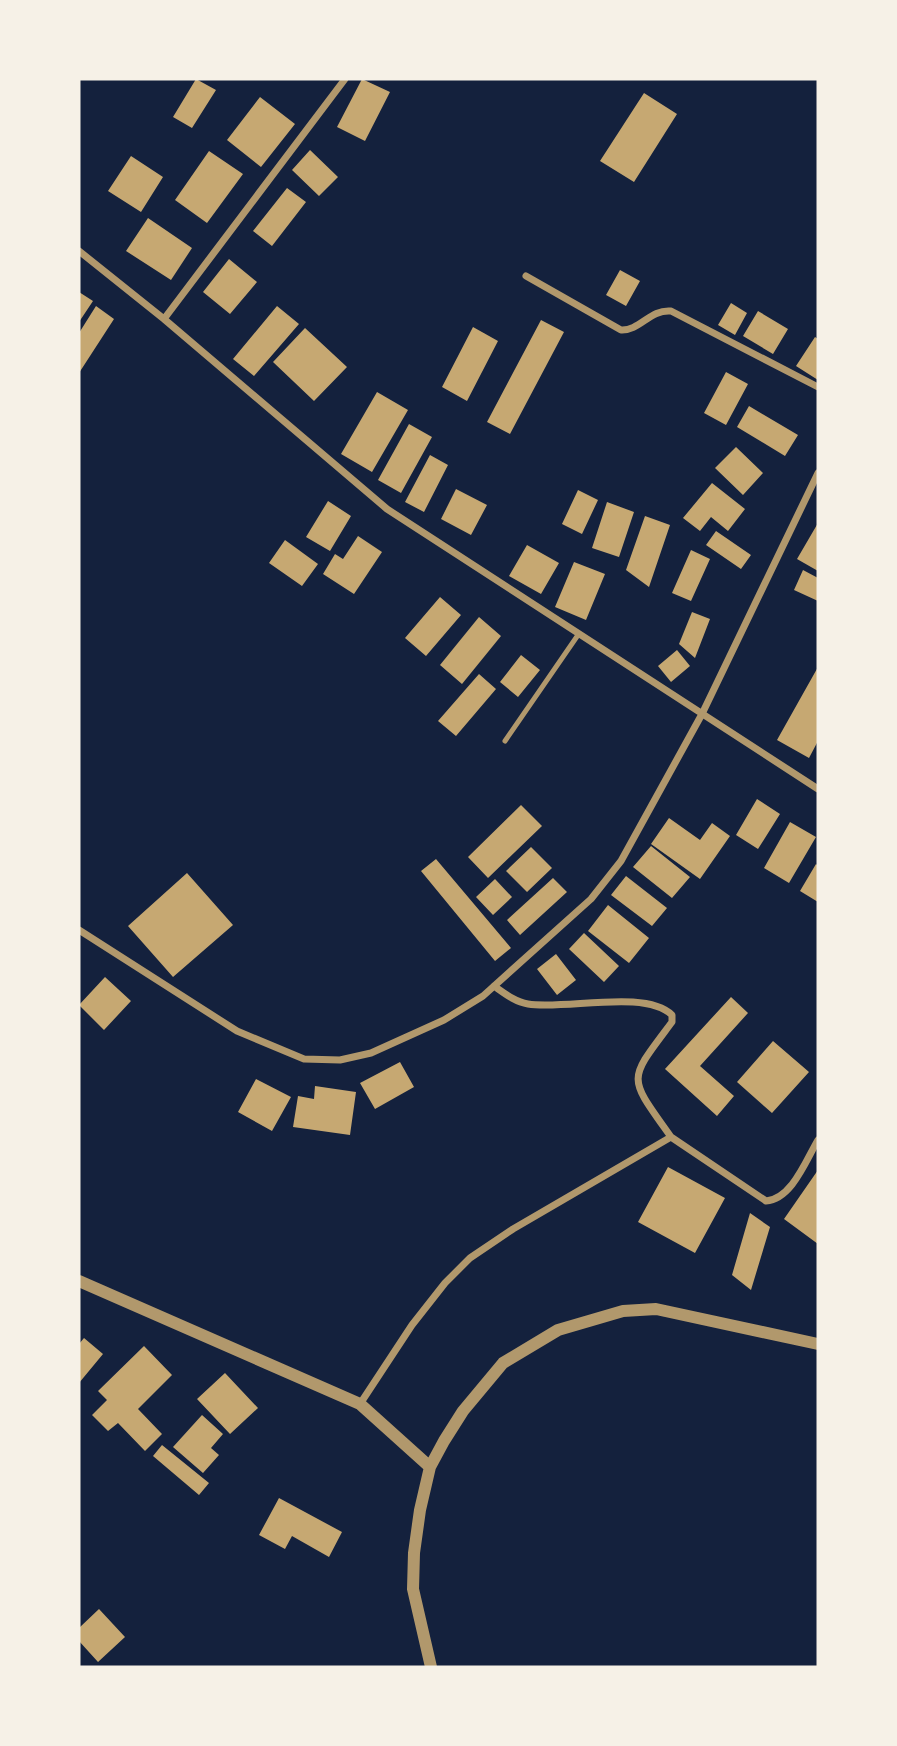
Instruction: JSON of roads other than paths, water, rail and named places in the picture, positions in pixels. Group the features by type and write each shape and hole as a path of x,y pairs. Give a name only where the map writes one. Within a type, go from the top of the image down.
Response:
{"street":[{"path":"164,318 345,79"},
{"path":"79,251 164,318 387,509 818,789"},
{"path":"526,276 621,330 627,330 658,311 671,312 818,387"},
{"path":"79,930 237,1031 304,1059 340,1060 372,1053 444,1020 494,986 591,899 621,861 702,714 818,473"},
{"path":"494,986 527,1004 643,1001 665,1008 672,1014 672,1021 640,1064 637,1079 642,1097 671,1137 766,1201 782,1196 790,1187 818,1140"},
{"path":"360,1404 418,1317 470,1258 671,1137"},
{"path":"79,1281 360,1404 430,1467"},
{"path":"431,1667 413,1589 414,1553 430,1467 463,1411 503,1363 527,1346 558,1330 623,1311 656,1309 818,1344"}],"lane":[{"path":"505,741 578,635"}]}
